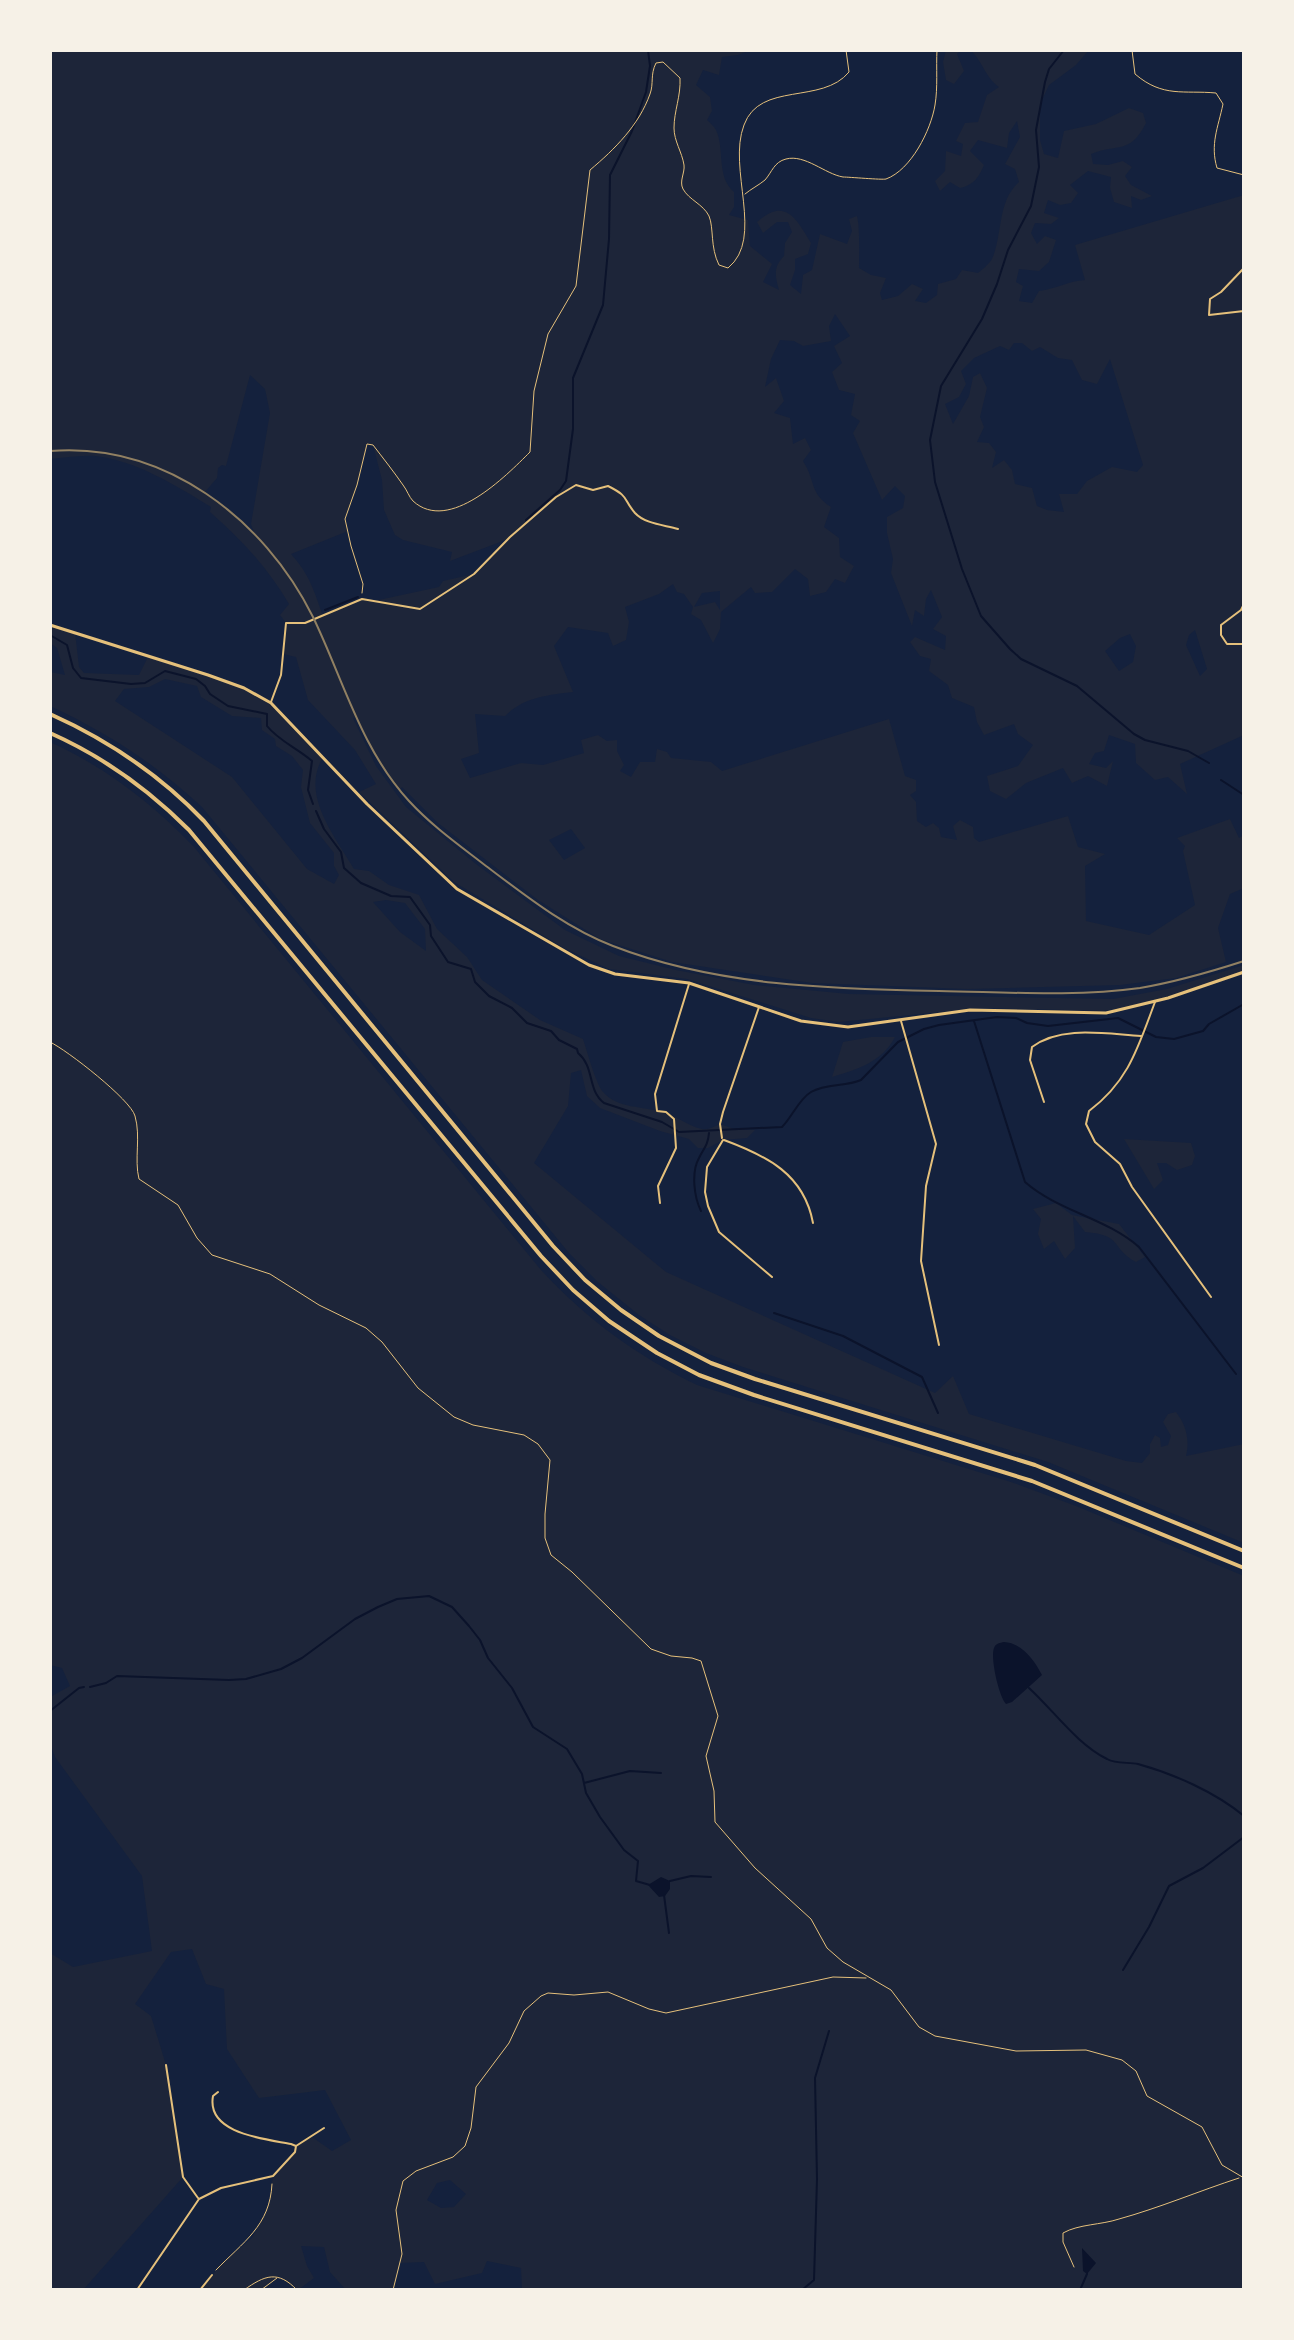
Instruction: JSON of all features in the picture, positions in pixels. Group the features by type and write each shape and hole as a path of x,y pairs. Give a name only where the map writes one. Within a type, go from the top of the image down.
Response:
{"highway":[{"path":"50,714 133,760 204,821 553,1246 630,1317 670,1342 722,1367 1035,1465 1244,1551"},
{"path":"50,733 127,777 189,830 541,1256 582,1298 618,1328 668,1359 721,1384 1032,1481 1244,1568"}],"street":[{"path":"1244,268 1210,299 1209,315 1244,311"},
{"path":"271,703 281,675 286,623 305,623 362,599 420,609 474,574 510,537 556,497 576,485 593,490 608,486 624,494 636,514 648,522 678,529"},
{"path":"1244,604 1241,610 1221,625 1221,635 1227,644 1244,644"},
{"path":"50,625 208,675 244,688 271,703 367,804 457,889 589,965 615,974 689,983 801,1021 848,1027 970,1010 1106,1013 1155,1001 1244,972"},
{"path":"660,1203 658,1186 676,1148 674,1119 666,1112 657,1111 655,1094 689,983"},
{"path":"1155,1001 1125,1076 1106,1098 1089,1111 1086,1124 1095,1142 1120,1164 1132,1187 1211,1297"},
{"path":"759,1005 720,1124 723,1140 707,1167 705,1192 719,1232 772,1277"},
{"path":"901,1020 936,1144 926,1186 921,1261 939,1345"},
{"path":"1044,1102 1030,1060 1032,1047 1046,1036 1081,1033 1141,1036"},
{"path":"723,1140 761,1154 797,1184 809,1203 813,1223"},
{"path":"166,2065 183,2177 199,2199"},
{"path":"218,2092 211,2104 226,2126 234,2131 296,2146"},
{"path":"137,2290 199,2199 221,2188 273,2176 290,2159 296,2146 324,2128"},
{"path":"200,2290 212,2275"}],"path":[{"path":"362,599 363,584 345,519 367,444 373,445 412,500 425,509 446,511 462,506 499,482 530,452 534,391 548,334 576,286 590,170 620,145 646,104 653,86 650,74 656,63 663,62 680,78 681,92 674,128 677,149 684,163 681,183 684,192 703,207 711,219 713,253 719,265 728,268 743,252 745,234 738,171 741,135 751,111 759,104 840,83 849,72 846,50"},
{"path":"742,195 767,178 776,163 788,158 842,177 864,176 882,180 893,175 910,160 933,118 937,50"},
{"path":"1132,50 1135,74 1144,82 1174,94 1198,91 1216,93 1223,104 1214,129 1213,154 1217,168 1244,175"},
{"path":"50,1042 73,1057 130,1105 136,1120 139,1179 178,1205 197,1238 212,1255 270,1274 319,1305 366,1328 382,1342 418,1388 454,1417 473,1425 524,1435 545,1450 551,1466 545,1514 545,1538 551,1555 651,1649 701,1661 718,1716 706,1756 714,1791 715,1822 755,1868 811,1919 827,1948 891,1990 919,2027 935,2036 1016,2051 1086,2050 1122,2060 1136,2071 1147,2096 1202,2127 1216,2159 1229,2171 1243,2177"},
{"path":"393,2290 402,2254 396,2210 403,2181 416,2171 444,2163 465,2146 471,2128 476,2087 509,2043 524,2011 532,2002 548,1993 574,1995 608,1992 666,2013 833,1977 869,1978"},
{"path":"212,2275 251,2238 271,2200 273,2176"},
{"path":"1074,2267 1063,2242 1063,2233 1074,2227 1117,2220 1243,2177"},
{"path":"261,2290 280,2276"},
{"path":"244,2290 260,2280 280,2276 297,2290"}],"shaded area":[{"path":"50,50 750,50 722,57 719,75 703,70 696,85 710,97 712,111 707,120 719,138 725,179 734,192 734,207 729,215 748,220 750,246 772,264 763,282 779,290 777,268 792,232 788,222 777,222 763,233 757,222 775,211 782,211 795,219 811,243 808,254 795,259 790,285 801,294 803,275 812,270 820,234 847,244 852,231 849,219 857,216 859,268 886,278 880,293 882,300 898,296 912,284 923,289 915,301 926,303 937,295 938,284 956,279 962,270 978,273 991,261 1007,199 1019,182 1015,169 1005,164 1020,137 1017,121 1009,133 1007,148 978,140 970,151 984,165 972,183 960,188 950,182 940,191 935,181 945,171 946,151 961,156 963,144 956,141 965,123 978,122 987,95 999,87 970,50 1089,50 1076,65 1049,85 1040,104 1040,140 1044,154 1058,158 1064,131 1096,124 1129,108 1143,113 1146,123 1129,144 1091,154 1093,164 1108,165 1123,161 1132,167 1125,176 1131,185 1152,196 1141,200 1131,196 1132,208 1114,202 1111,177 1088,171 1070,185 1078,193 1071,203 1060,205 1048,200 1044,213 1059,218 1051,224 1035,223 1031,233 1037,244 1045,236 1056,240 1049,262 1039,271 1019,269 1016,282 1023,286 1019,301 1032,303 1039,291 1085,280 1075,245 1244,195 1244,735 1180,764 1187,794 1168,777 1155,780 1136,763 1135,744 1109,735 1104,751 1095,753 1089,764 1106,768 1113,761 1107,786 1088,776 1072,783 1063,768 1026,783 1006,799 990,791 987,776 1018,766 1033,745 1018,734 1014,724 984,735 974,707 952,698 948,685 929,671 931,659 920,656 910,642 915,637 945,650 946,636 933,629 942,617 931,590 926,599 924,616 915,610 912,626 891,573 893,559 887,517 903,508 905,496 895,486 882,500 853,433 860,421 851,415 855,394 839,390 832,372 842,363 834,346 850,336 835,314 829,326 831,341 803,346 794,341 780,340 771,359 765,387 776,378 784,401 774,413 790,418 793,444 805,438 811,450 803,461 819,497 831,507 824,527 839,538 840,557 854,566 845,583 835,579 826,592 810,596 808,579 795,569 772,592 755,593 751,587 721,612 720,629 713,643 701,620 691,614 693,607 673,584 659,594 625,607 629,622 626,640 613,646 608,633 568,627 554,646 573,692 528,701 505,716 475,714 479,753 461,759 470,778 521,763 543,765 584,753 581,740 598,735 607,741 617,740 617,751 624,765 620,771 631,777 640,762 655,762 657,749 667,752 671,758 711,762 722,771 889,719 905,776 916,780 916,791 910,795 916,802 917,821 926,827 933,823 939,828 941,837 957,840 953,826 960,820 973,827 974,838 979,842 1068,816 1078,847 1105,854 1085,866 1086,921 1149,935 1195,905 1183,851 1185,846 1177,838 1230,819 1239,838 1244,835 1244,888 1230,894 1218,928 1226,962 1176,978 1120,985 968,989 812,983 672,962 600,939 538,900 438,823 402,787 400,790 376,757 356,717 353,718 376,766 406,807 565,930 619,956 754,985 849,994 1113,999 1167,989 1244,965 1244,972 1137,1006 1102,1011 981,1008 839,1022 811,1018 687,979 609,969 564,948 454,882 359,792 376,784 355,750 308,700 296,657 283,654 286,623 280,615 289,604 254,555 210,512 211,507 140,468 110,458 78,456 50,459","holes":["1014,343 1022,343 1032,351 1040,347 1058,358 1072,360 1082,380 1097,384 1110,359 1143,465 1137,472 1112,467 1087,481 1077,494 1059,494 1064,512 1037,506 1032,488 1015,484 1012,470 1004,460 992,468 996,452 989,443 977,442 984,427 980,417 987,388 980,373 973,377 969,396 953,424 945,404 959,397 966,384 961,371 974,358 1000,346 1009,350","250,375 265,389 270,413 251,524 254,532 205,492 217,478 218,468 226,466","367,444 373,445 382,480 384,510 395,535 403,540 452,552 450,561 508,539 474,574 443,581 439,587 374,601 362,599 323,616 307,576 291,554 348,531 345,519","720,591 720,610 715,602 694,607 702,593","1195,630 1207,669 1200,676 1186,645 1189,635","1130,634 1136,646 1133,662 1119,671 1105,651","571,829 585,848 564,860 549,840"]},
{"path":"946,50 961,50 957,54 964,71 954,84 946,80 943,62"},
{"path":"50,625 75,632 79,667 84,673 139,675 149,655 244,688 271,703 323,757 315,786 318,800 330,829 354,869 369,871 389,885 419,895 437,929 467,957 482,980 540,1020 583,1039 603,1092 623,1104 667,1113 702,1129 720,1124 734,1129 755,1130 747,1138 723,1140 708,1148 698,1148 689,1139 600,1108 587,1096 581,1070 571,1073 568,1106 534,1163 666,1272 935,1393 953,1376 969,1414 1126,1461 1142,1463 1150,1453 1150,1444 1155,1435 1160,1438 1161,1447 1168,1445 1171,1436 1163,1422 1168,1414 1176,1412 1186,1432 1186,1456 1244,1444 1244,1543 1048,1462 743,1367 670,1335 639,1315 598,1282 569,1253 202,807 130,750 50,706 50,672 65,675 57,648 50,643","holes":["165,679 197,686 201,697 232,716 261,718 262,730 275,739 276,746 292,756 303,770 301,787 310,823 334,853 334,866 339,875 334,884 307,869 232,777 115,701 124,689 149,687","386,900 405,903 425,929 426,951 400,932 373,902"]},
{"path":"50,742 127,787 194,847 541,1270 576,1305 613,1335 697,1385 1011,1482 1244,1576 1244,2290 522,2290 521,2268 487,2261 482,2273 435,2284 424,2262 399,2263 393,2290 346,2290 330,2272 324,2247 301,2246 314,2278 298,2290 279,2276 261,2290 200,2290 224,2261 252,2238 268,2209 273,2176 290,2159 296,2146 312,2137 332,2151 351,2140 325,2090 259,2098 227,2049 224,1989 206,1984 192,1949 171,1952 135,2004 151,2016 166,2065 183,2177 83,2290 50,2290 50,1953 73,1967 152,1951 142,1876 55,1757 50,1743 50,1697 70,1686 62,1668 50,1665","holes":["450,2180 466,2194 454,2207 441,2208 427,2200 437,2183"]},
{"path":"895,1037 876,1059 832,1077 843,1042"},
{"path":"1124,1139 1191,1143 1195,1156 1192,1165 1177,1170 1166,1163 1157,1163 1163,1180 1154,1189"},
{"path":"1056,1203 1072,1215 1119,1224 1145,1257 1136,1262 1106,1236 1085,1232 1073,1216 1075,1248 1065,1259 1054,1241 1044,1249 1038,1234 1041,1219 1033,1209"},
{"path":"1004,1642 1022,1649 1042,1675 1006,1704 998,1686 993,1660 995,1646"},
{"path":"661,1877 670,1881 670,1889 665,1896 659,1897 648,1885"},
{"path":"1082,2248 1096,2263 1087,2274 1083,2271"}],"waterway":[{"path":"526,520 566,481 573,429 573,378 603,305 609,239 610,175 632,131 646,92 650,66 648,50"},
{"path":"1064,50 1049,69 1045,82 1036,130 1039,167 1031,206 1008,250 982,319 941,386 930,440 935,482 962,569 981,616 1010,649 1021,659 1077,686 1134,734 1145,740 1188,751 1209,763"},
{"path":"325,610 358,597"},
{"path":"50,635 67,645 73,668 81,678 145,683 165,671 196,679 210,694 228,706 267,714 267,726 312,761 308,790 313,804"},
{"path":"1221,780 1244,795"},
{"path":"316,811 324,829 341,852 344,868 361,883 391,896 410,897 430,925 431,936 448,962 471,969 475,982 489,996 512,1008 527,1023 551,1031 559,1040 577,1049 587,1065 595,1092 604,1103 662,1122 679,1132 782,1127 811,1092 861,1080 898,1042 939,1025 997,1017 1048,1026 1118,1018 1156,1037 1174,1039 1203,1031 1209,1024 1244,1004"},
{"path":"974,1021 1025,1182 1139,1247 1236,1374"},
{"path":"701,1211 694,1177 709,1133"},
{"path":"774,1313 843,1336 922,1377 938,1413"},
{"path":"90,1687 117,1676 246,1679 281,1669 302,1658 355,1619 378,1607 397,1599 429,1596 452,1607 469,1626 488,1658 512,1688 533,1727 567,1749 582,1774 586,1793 600,1817 624,1850 638,1861 636,1881 650,1885"},
{"path":"50,1711 84,1687"},
{"path":"1029,1688 1096,1753 1111,1761 1138,1764 1166,1773 1220,1799 1244,1816"},
{"path":"584,1783 630,1771 661,1773"},
{"path":"1123,1970 1169,1886 1203,1868 1244,1837"},
{"path":"670,1881 691,1876 711,1877"},
{"path":"664,1895 669,1933"},
{"path":"802,2290 814,2280 817,2179 815,2078 829,2031"},
{"path":"1080,2290 1087,2274"}],"railway":[{"path":"50,451 92,451 132,459 170,473 206,494 238,519 267,548 292,581 313,617 365,736 392,781 409,801 446,835 516,889 596,939 692,970 774,983 857,989 1040,993 1115,991 1166,983 1244,961"}]}
